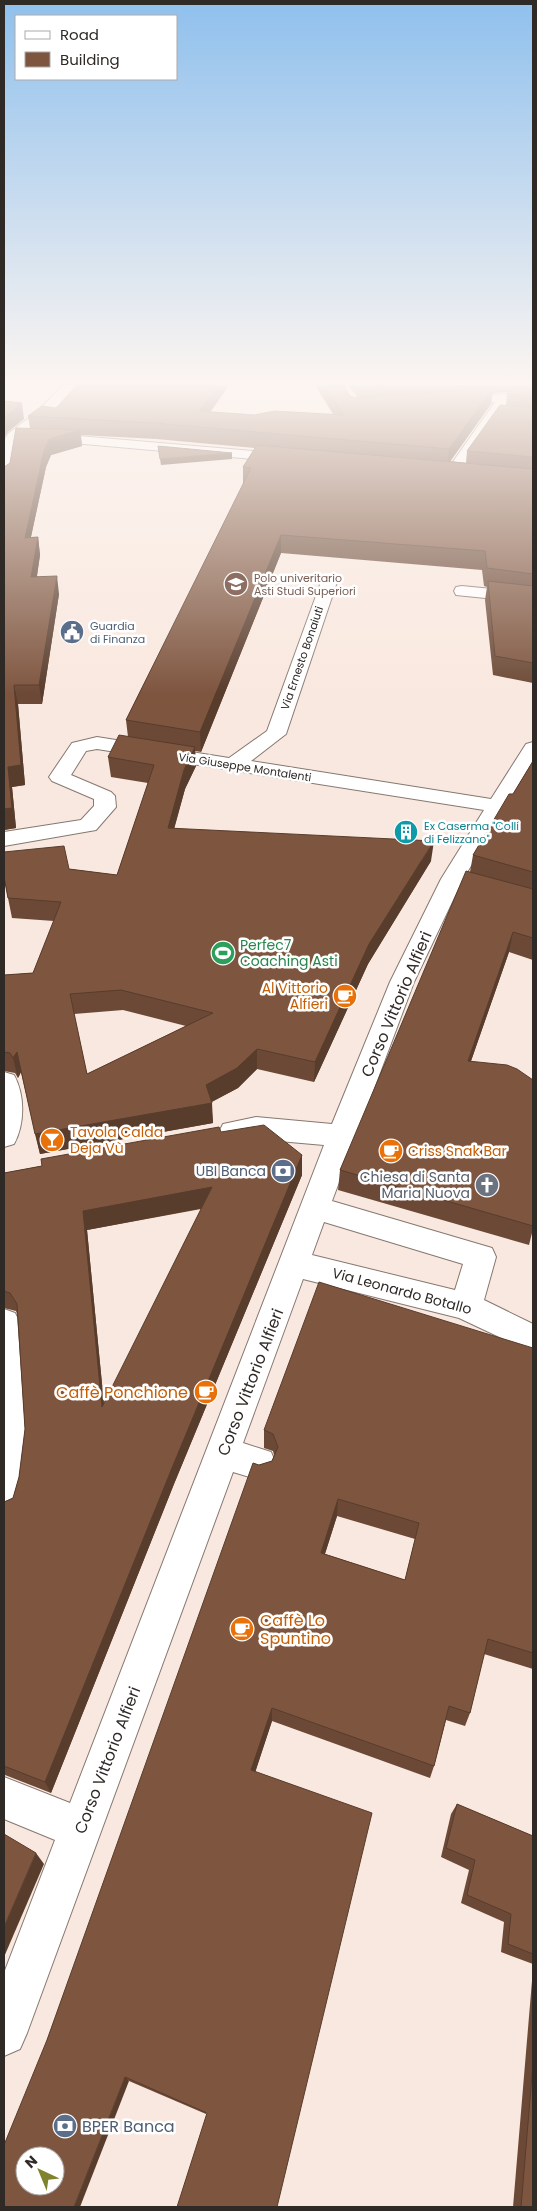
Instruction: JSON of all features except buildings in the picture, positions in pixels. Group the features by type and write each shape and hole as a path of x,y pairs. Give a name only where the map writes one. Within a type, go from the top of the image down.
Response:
{"street":[{"name":"Via Ernesto Bonaiuti","path":"232,765 276,734 328,582"},
{"path":"462,591 533,598"},
{"name":"Via Giuseppe Montalenti","path":"4,839 88,825 105,807 104,796 59,777 79,747 97,743 498,806"},
{"name":"Corso Vittorio Alfieri","path":"4,2033 402,982 461,881 498,806 526,774 533,748"},
{"path":"4,1082 9,1116 4,1136"},
{"path":"207,1136 256,1128 343,1136"},
{"path":"316,1208 481,1258 466,1306"},
{"name":"Via Leonardo Botallo","path":"295,1264 466,1306 533,1339"},
{"path":"4,1324 7,1421 11,1450 4,1502"},
{"path":"223,1454 258,1464"},
{"path":"4,1798 81,1829"}],"place":[{"name":"Polo univeritario Asti Studi Superiori","path":"236,584"},
{"name":"Guardia di Finanza","path":"72,632"},
{"name":"Ex Caserma \"Colli di Felizzano\"","path":"406,832"},
{"name":"Perfec7 Coaching Asti","path":"223,953"},
{"name":"Al Vittorio Alfieri","path":"345,996"},
{"name":"Tavola Calda Deja Vù","path":"52,1140"},
{"name":"Criss Snak Bar","path":"391,1151"},
{"name":"UBI Banca","path":"283,1171"},
{"name":"Chiesa di Santa Maria Nuova","path":"487,1185"},
{"name":"Caffè Ponchione","path":"206,1392"},
{"name":"Caffè Lo Spuntino","path":"242,1629"},
{"name":"BPER Banca","path":"65,2126"}]}
